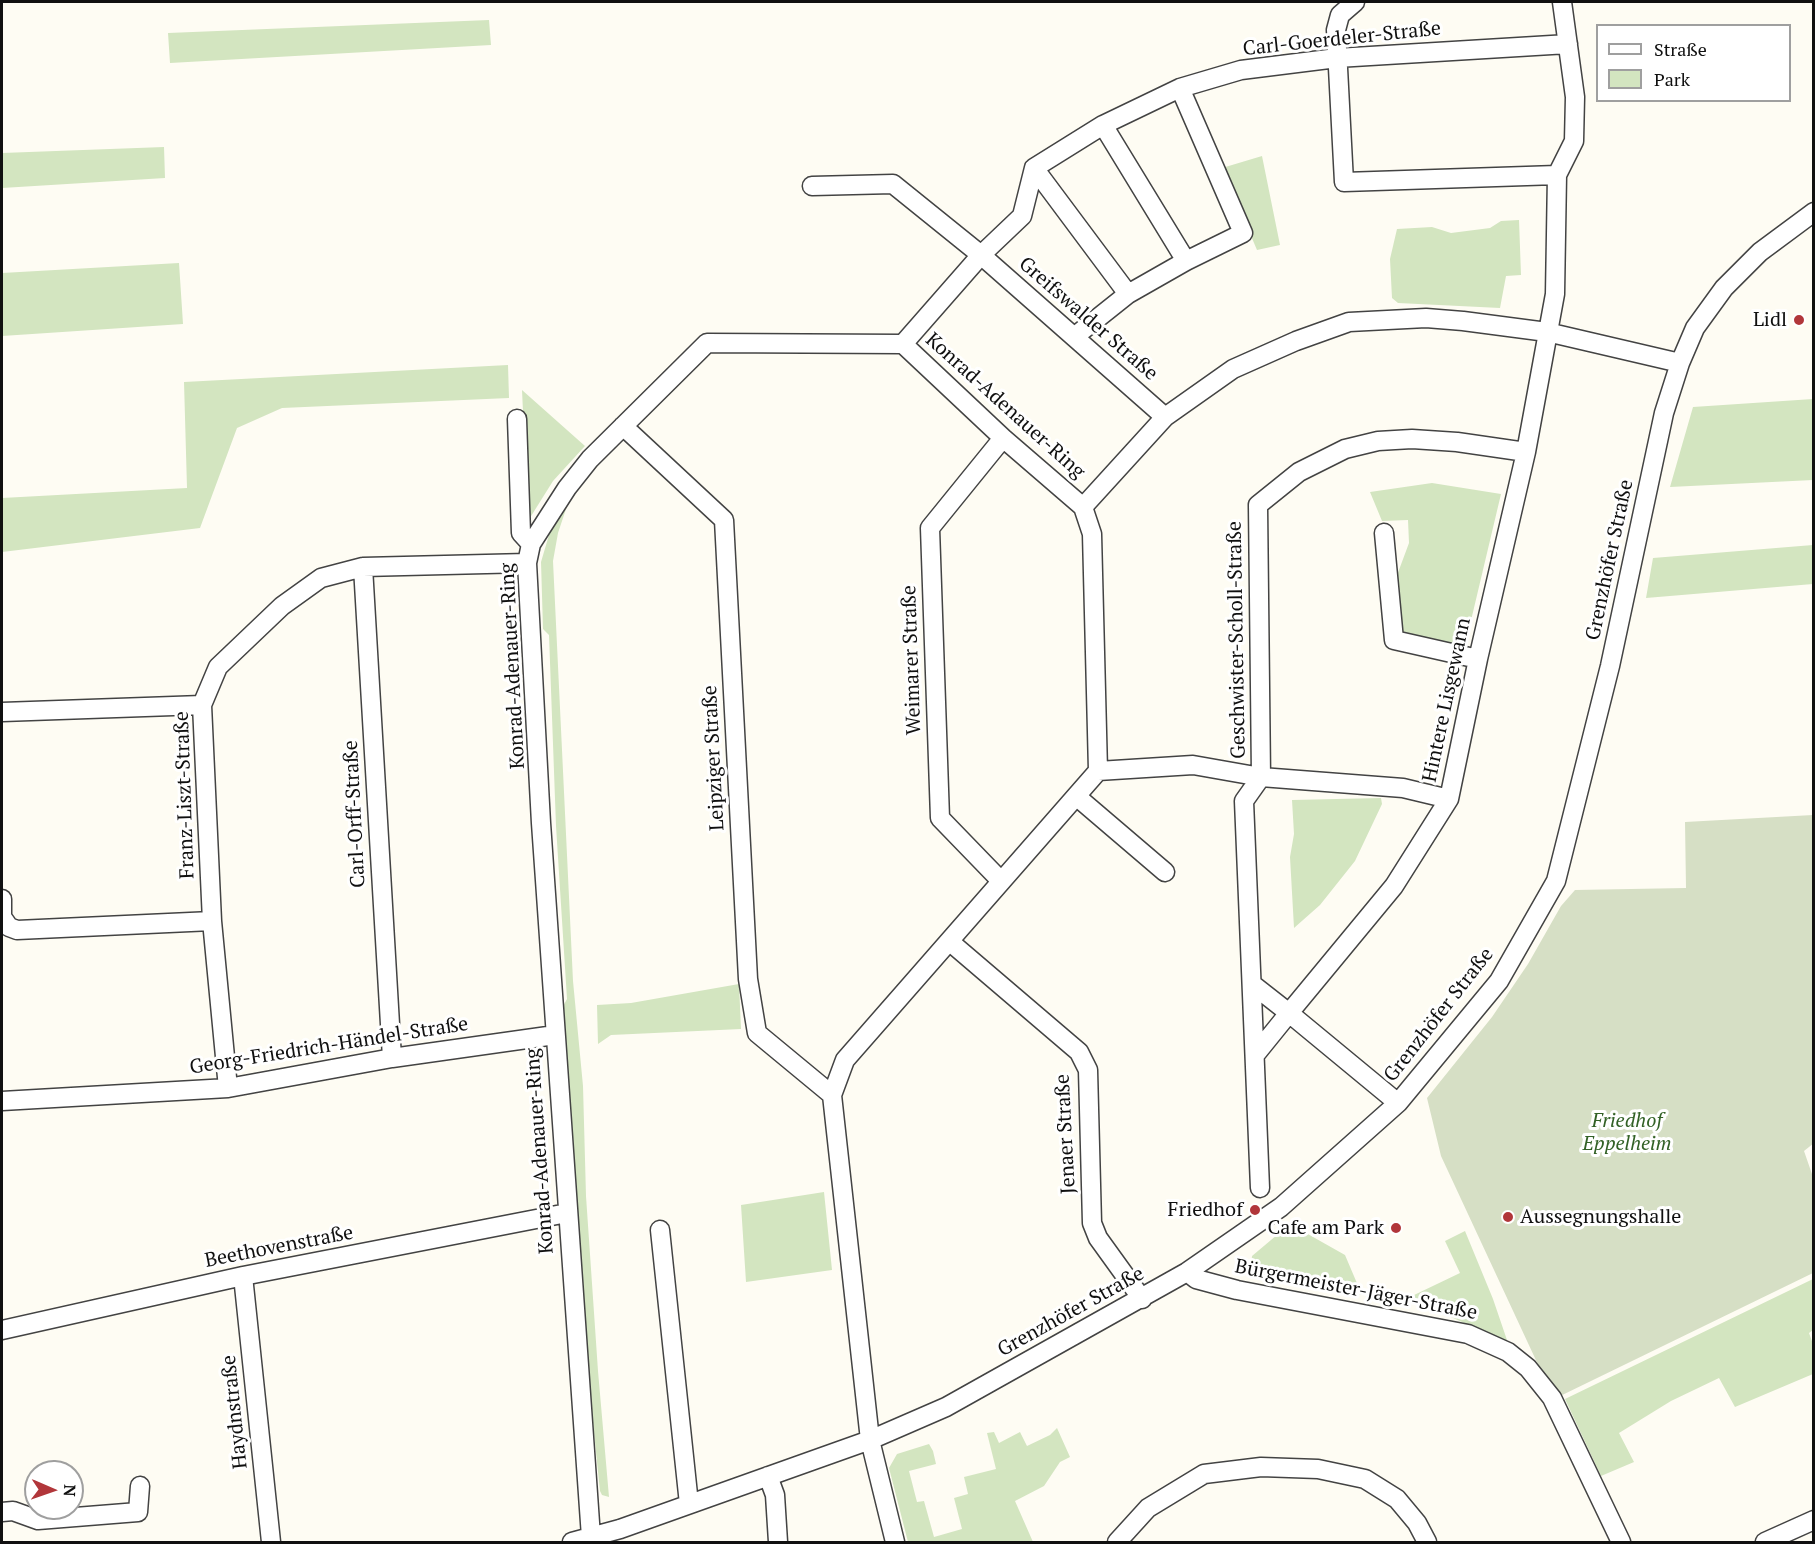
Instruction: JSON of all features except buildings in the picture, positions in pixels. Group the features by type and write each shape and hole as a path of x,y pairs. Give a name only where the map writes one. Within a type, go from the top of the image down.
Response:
{"street":[{"path":"1355,2 1340,15 1336,30 1344,182 1557,175 1574,141 1575,97 1562,2"},
{"name":"Carl-Goerdeler-Straße","path":"1034,168 1103,125 1180,88 1241,70 1337,58 1568,44"},
{"path":"1074,337 1128,294 1186,261 1243,233 1180,88"},
{"path":"1103,125 1186,261"},
{"path":"903,344 981,255 1022,216 1034,168"},
{"path":"1034,168 1128,294"},
{"name":"Hintere Lisgewann","path":"1288,1013 1394,886 1449,800 1478,659 1526,452 1555,294 1557,175"},
{"name":"Greifswalder Straße","path":"812,186 893,184 981,255 1165,417"},
{"name":"Grenzhöfer Straße","path":"572,1542 594,1540 870,1440 946,1407 1187,1272 1281,1207 1398,1103 1499,981 1556,881 1611,666 1664,413 1680,363 1695,328 1724,288 1760,252 1814,212"},
{"path":"1083,507 1165,417 1233,369 1296,341 1349,322 1426,318 1547,332 1680,363"},
{"name":"Konrad-Adenauer-Ring","path":"594,1540 567,1213 527,563 531,544 567,488 623,426 707,342 903,344 1003,438 1083,507 1092,534 1098,771"},
{"path":"517,419 521,532 531,544"},
{"name":"Leipziger Straße","path":"623,426 724,520 747,979 757,1033 832,1095"},
{"name":"Weimarer Straße","path":"1001,881 940,818 930,528 1003,438"},
{"name":"Geschwister-Scholl-Straße","path":"1260,1188 1244,801 1261,777 1258,505 1299,472 1345,449 1378,441 1412,439 1457,442 1526,452"},
{"path":"1384,533 1394,640 1478,659"},
{"name":"Franz-Liszt-Straße","path":"228,1088 212,921 202,705 219,667 282,606 321,578 363,567 527,563"},
{"name":"Carl-Orff-Straße","path":"363,567 392,1058"},
{"path":"2,712 202,705"},
{"path":"895,1542 870,1440 832,1095 845,1060 1098,771 1193,765 1261,777 1403,788 1449,800"},
{"path":"1076,796 1165,872"},
{"path":"2,899 2,917 9,927 17,930 212,921"},
{"name":"Jenaer Straße","path":"949,941 1079,1052 1088,1070 1092,1223 1098,1238 1142,1299"},
{"path":"1252,984 1398,1103"},
{"path":"1255,1055 1288,1013"},
{"name":"Georg-Friedrich-Händel-Straße","path":"2,1101 228,1088 392,1058 555,1035"},
{"name":"Beethovenstraße","path":"2,1330 243,1276 567,1213"},
{"path":"660,1230 689,1504"},
{"name":"Bürgermeister-Jäger-Straße","path":"1187,1272 1196,1279 1237,1290 1467,1334 1509,1352 1528,1368 1552,1398 1621,1542"},
{"name":"Haydnstraße","path":"243,1276 271,1542"},
{"path":"1117,1542 1148,1508 1204,1474 1261,1467 1318,1469 1365,1479 1397,1499 1417,1523 1426,1542"},
{"path":"768,1476 775,1495 778,1542"},
{"path":"2,1512 13,1511 38,1520 138,1512 140,1486"},
{"path":"1765,1542 1814,1520"}],"green space":[{"path":"489,20 491,45 170,63 168,33"},
{"path":"164,147 165,178 2,188 2,153"},
{"path":"1262,156 1280,245 1257,250 1222,168"},
{"path":"1519,220 1521,275 1506,276 1500,308 1398,303 1392,298 1390,259 1397,229 1432,227 1451,233 1490,228 1501,221"},
{"path":"179,263 183,324 2,336 2,273"},
{"path":"508,365 509,398 282,408 237,428 200,528 2,552 2,498 187,488 184,382"},
{"path":"522,390 585,446 553,481 528,521"},
{"path":"1813,399 1813,480 1670,487 1693,407"},
{"path":"1432,483 1501,494 1464,650 1397,633 1396,578 1409,543 1408,520 1382,521 1370,492"},
{"path":"571,494 558,533 553,561 573,981 583,1086 586,1196 609,1497 602,1495 600,1491 578,1276 562,1008 567,999 556,826 549,635 543,629 541,562 554,518"},
{"path":"1813,545 1813,584 1646,598 1653,558"},
{"path":"1381,798 1382,804 1355,861 1320,905 1294,928 1290,857 1294,834 1292,800"},
{"name":"Friedhof Eppelheim","path":"1813,815 1814,1143 1804,1151 1813,1177 1813,1273 1554,1399 1441,1156 1427,1098 1492,1017 1528,964 1561,906 1575,890 1686,888 1685,822"},
{"path":"739,984 741,1029 611,1035 598,1044 597,1005 631,1003"},
{"path":"824,1192 832,1270 746,1282 741,1205"},
{"path":"1290,1224 1345,1255 1362,1295 1267,1278 1251,1268 1252,1256"},
{"path":"1465,1231 1508,1343 1451,1317 1418,1308 1412,1296 1460,1273 1445,1241"},
{"path":"1813,1279 1813,1330 1809,1333 1813,1344 1813,1374 1735,1407 1719,1378 1671,1401 1619,1433 1634,1462 1601,1476 1565,1399"},
{"path":"1057,1428 1070,1457 1060,1462 1044,1486 1015,1501 1033,1542 908,1542 889,1468 897,1454 929,1444 933,1451 936,1464 909,1471 917,1502 924,1501 934,1537 962,1529 954,1498 968,1494 964,1477 996,1469 987,1433 994,1432 999,1443 1020,1432 1027,1446 1050,1435"}],"place":[{"name":"Lidl","path":"1799,320"},
{"name":"Friedhof","path":"1255,1210"},
{"name":"Aussegnungshalle","path":"1508,1217"},
{"name":"Cafe am Park","path":"1396,1228"}]}
